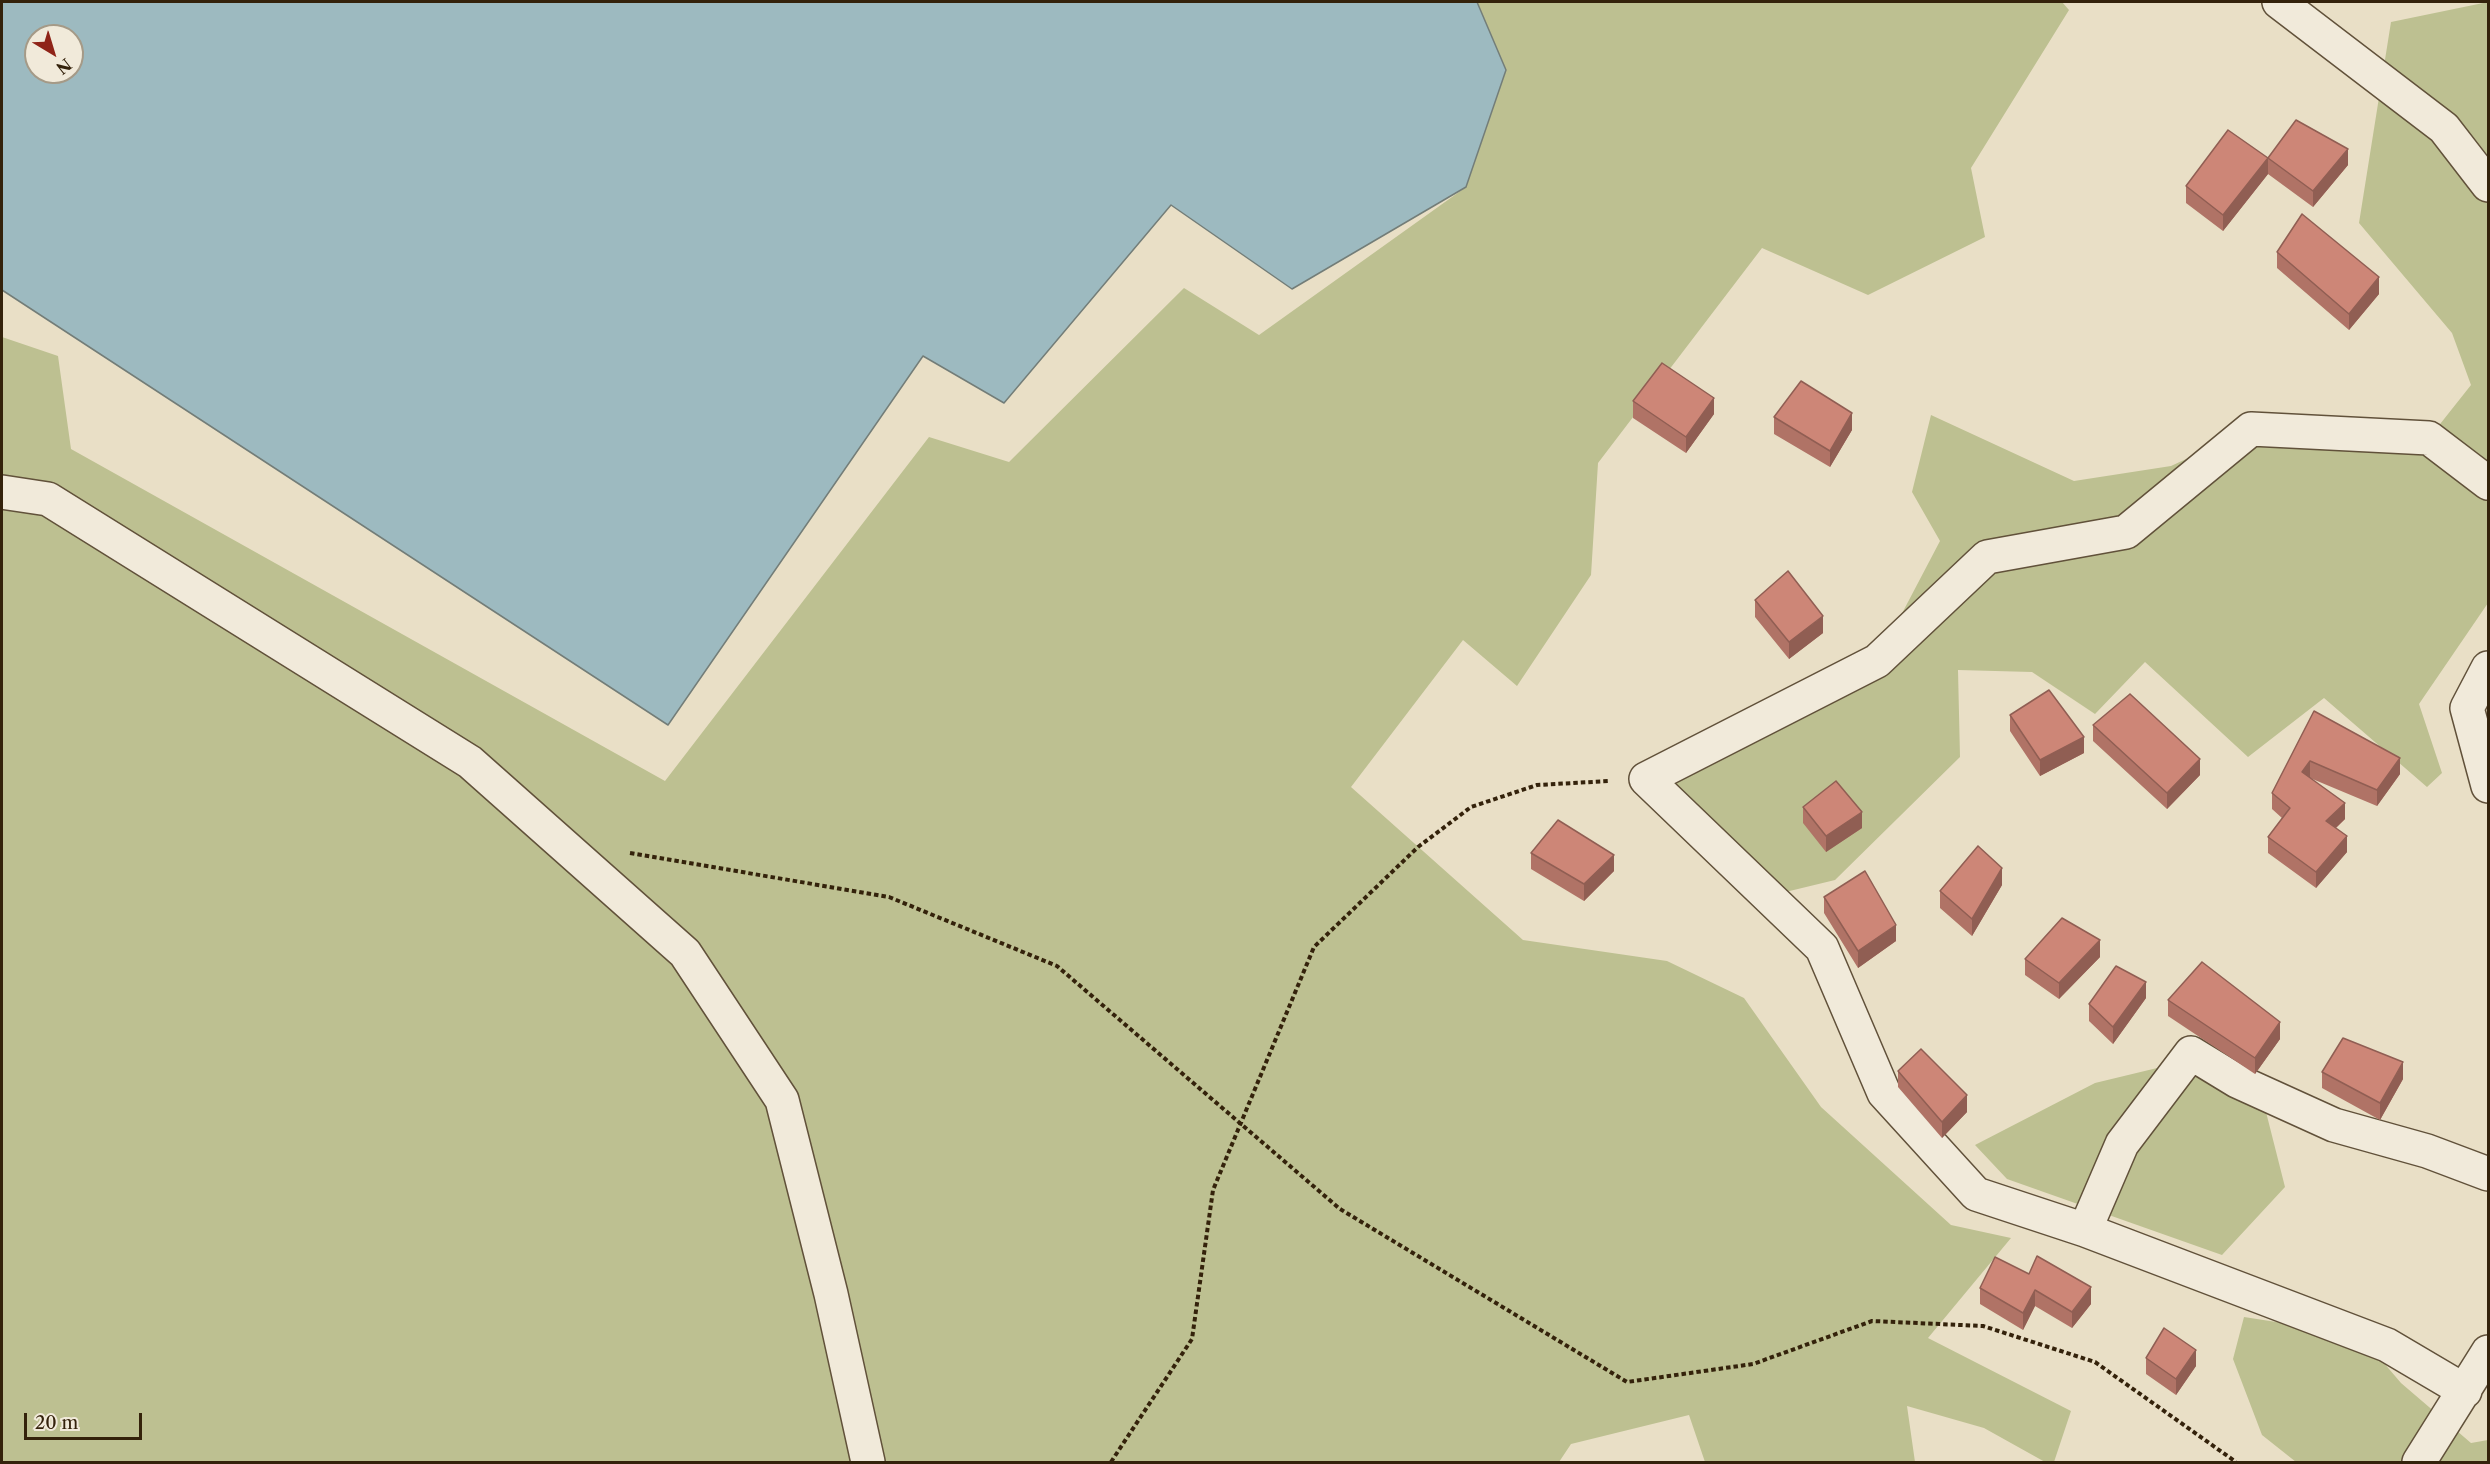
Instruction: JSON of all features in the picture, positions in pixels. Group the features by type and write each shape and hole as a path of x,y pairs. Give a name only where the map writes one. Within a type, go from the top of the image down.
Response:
{"street":[{"path":"2279,2 2444,128 2488,185"},
{"path":"2465,1391 2387,1345 2085,1230 1976,1194 1884,1093 1822,948 1646,779 1877,662 1987,557 2126,532 2251,429 2429,438 2488,483"},
{"path":"2,492 48,499 470,762 685,953 782,1100 831,1294 868,1462"},
{"path":"2488,668 2467,708 2488,786"},
{"path":"2085,1230 2121,1144 2191,1053 2237,1081 2334,1125 2427,1151 2488,1174"},
{"path":"2419,1462 2488,1352"}],"path":[{"path":"1111,1462 1192,1339 1213,1190 1314,947 1418,847 1471,807 1537,785 1646,779"},
{"path":"621,850 644,857 889,897 1058,966 1340,1209 1627,1382 1753,1364 1872,1321 1983,1326 2095,1362 2236,1462"}],"green space":[{"path":"1477,2 2062,2 2069,10 1971,168 1985,237 1868,295 1762,248 1598,463 1591,575 1517,686 1463,640 1351,787 1523,940 1667,961 1744,998 1821,1107 1951,1225 2011,1238 1928,1338 2071,1411 2054,1462 2045,1462 1984,1428 1907,1406 1915,1462 1705,1462 1689,1415 1571,1444 1559,1462 2,1462 2,337 58,356 71,449 665,781 929,437 1009,462 1184,288 1259,335 1466,187 1506,70"},
{"path":"2488,2 2488,603 2419,704 2442,773 2427,787 2324,698 2248,757 2145,662 2095,714 2032,672 1958,670 1960,757 1835,880 1769,896 1646,779 1877,661 1940,541 1912,492 1931,415 2074,481 2171,466 2251,429 2429,438 2471,385 2452,333 2359,223 2391,22"},
{"path":"2182,1062 2266,1112 2285,1187 2222,1255 2007,1179 1975,1145 2095,1083"},
{"path":"2244,1317 2360,1335 2401,1383 2471,1443 2488,1440 2488,1462 2296,1462 2262,1435 2233,1359"}],"water":[{"path":"2,2 1477,2 1506,70 1466,187 1292,289 1171,205 1004,403 923,356 668,725 2,290"}],"building":[{"path":"2296,120 2348,149 2313,191 2268,158"},
{"path":"2228,130 2268,158 2223,215 2186,186"},
{"path":"2302,214 2379,277 2349,314 2277,252"},
{"path":"1662,363 1714,398 1686,437 1633,401"},
{"path":"1801,381 1852,413 1830,451 1774,417"},
{"path":"1788,571 1823,616 1789,642 1755,600"},
{"path":"2049,690 2084,737 2040,760 2010,715"},
{"path":"2130,694 2200,759 2167,793 2093,725"},
{"path":"2314,711 2400,758 2377,790 2310,761 2302,772 2345,803 2326,821 2347,836 2316,872 2268,837 2290,808 2272,793"},
{"path":"1836,781 1862,812 1826,836 1803,807"},
{"path":"1558,820 1614,855 1584,884 1531,853"},
{"path":"1978,846 2002,868 1972,919 1940,891"},
{"path":"1865,871 1896,925 1858,951 1824,897"},
{"path":"2062,918 2100,940 2059,983 2025,959"},
{"path":"2202,962 2280,1022 2255,1058 2168,1000"},
{"path":"2116,966 2146,982 2113,1027 2089,1004"},
{"path":"2343,1038 2403,1062 2380,1103 2322,1072"},
{"path":"1921,1049 1967,1095 1942,1122 1898,1071"},
{"path":"2037,1256 2091,1287 2072,1312 2035,1290 2023,1313 1980,1288 1995,1257 2029,1274"},
{"path":"2164,1328 2196,1350 2176,1379 2146,1358"}]}
